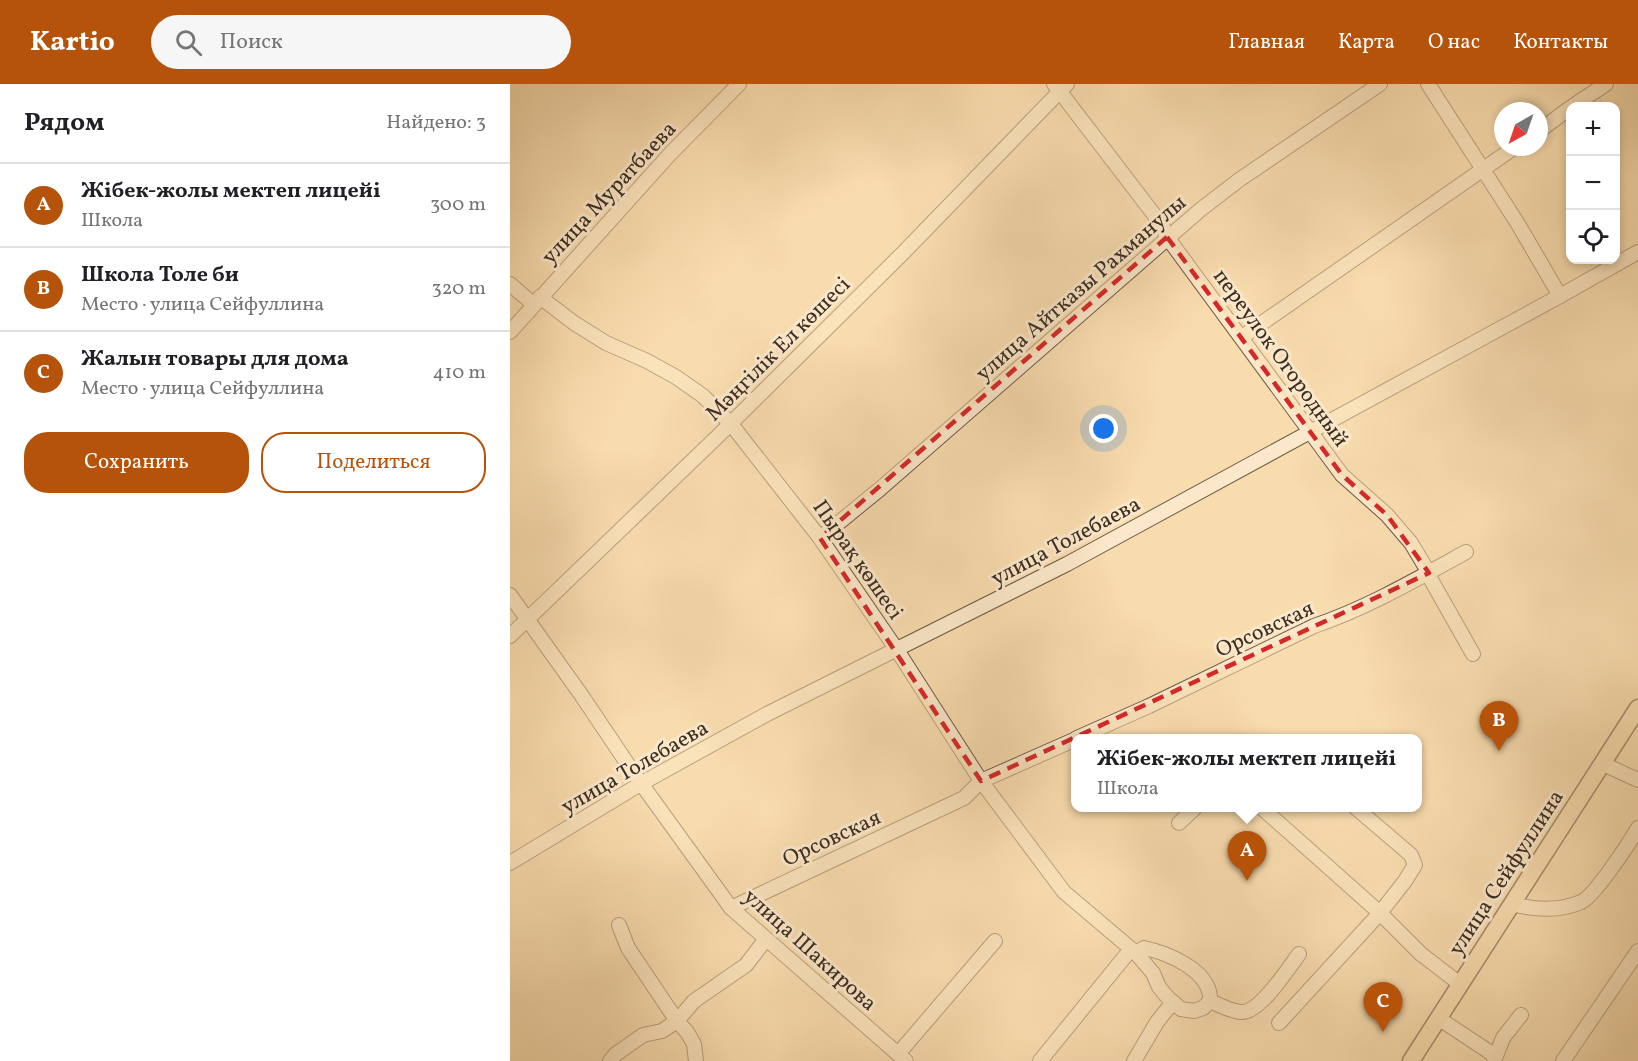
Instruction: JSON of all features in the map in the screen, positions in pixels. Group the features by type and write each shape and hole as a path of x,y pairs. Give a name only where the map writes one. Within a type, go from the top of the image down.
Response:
{"main road":[{"name":"улица Сейфуллина","path":"1411,1061 1638,708"}],"street":[{"name":"улица Муратбаева","path":"510,332 670,154 739,84"},
{"name":"улица Айтказы Рахманулы","path":"820,538 1167,237 1239,180 1380,84"},
{"path":"1428,84 1518,224 1560,296"},
{"path":"1579,102 1606,84"},
{"name":"переулок Огородный","path":"1060,86 1162,225 1167,237 1342,475 1393,522 1411,543 1473,654"},
{"name":"Мәңгілік Ел көшесі","path":"510,636 731,424 903,253 985,167 1047,107 1060,86"},
{"path":"1548,124 1566,111"},
{"path":"1242,337 1502,156"},
{"name":"улица Толебаева","path":"510,863 642,783 767,714 1067,564 1638,252"},
{"name":"Пырақ көшесі","path":"510,284 606,343 676,377 703,396 731,424 820,538 897,650 981,781 1064,892 1133,951 1173,1002"},
{"name":"Орсовская","path":"1088,734 1429,573 1466,552"},
{"name":"улица Шакирова","path":"510,595 731,908 902,1058"},
{"name":"Орсовская","path":"731,908 964,798 981,781 1071,742"},
{"path":"1603,764 1638,780"},
{"path":"1179,823 1190,812"},
{"path":"1268,812 1380,913 1421,954 1460,984"},
{"path":"1279,1023 1380,913 1415,865 1411,855 1362,812"},
{"path":"1512,904 1531,909 1556,910 1584,902 1614,865 1638,828"},
{"path":"619,925 628,948 694,1044 696,1061"},
{"path":"610,1061 643,1035 662,1031 677,1021 694,1001 746,965 766,939"},
{"path":"902,1058 995,941"},
{"path":"1040,1061 1133,951 1144,948 1177,958 1206,984 1210,992 1210,1001 1203,1008 1194,1011 1181,1009 1173,1002 1157,1022 1134,1061"},
{"path":"1563,1061 1638,951"},
{"path":"1210,1001 1241,1013 1251,1011 1265,998 1299,954"},
{"path":"1438,1018 1469,1036 1494,1058 1503,1038 1521,1015"}],"highlighted area":[{"path":"1167,237 1342,475 1387,515 1429,573 981,781 820,538"}],"place":[{"name":"Школа Толе би","path":"1499,751"},
{"name":"Жібек-жолы мектеп лицейі","path":"1247,881"},
{"name":"Жалын товары для дома","path":"1383,1032"}]}
